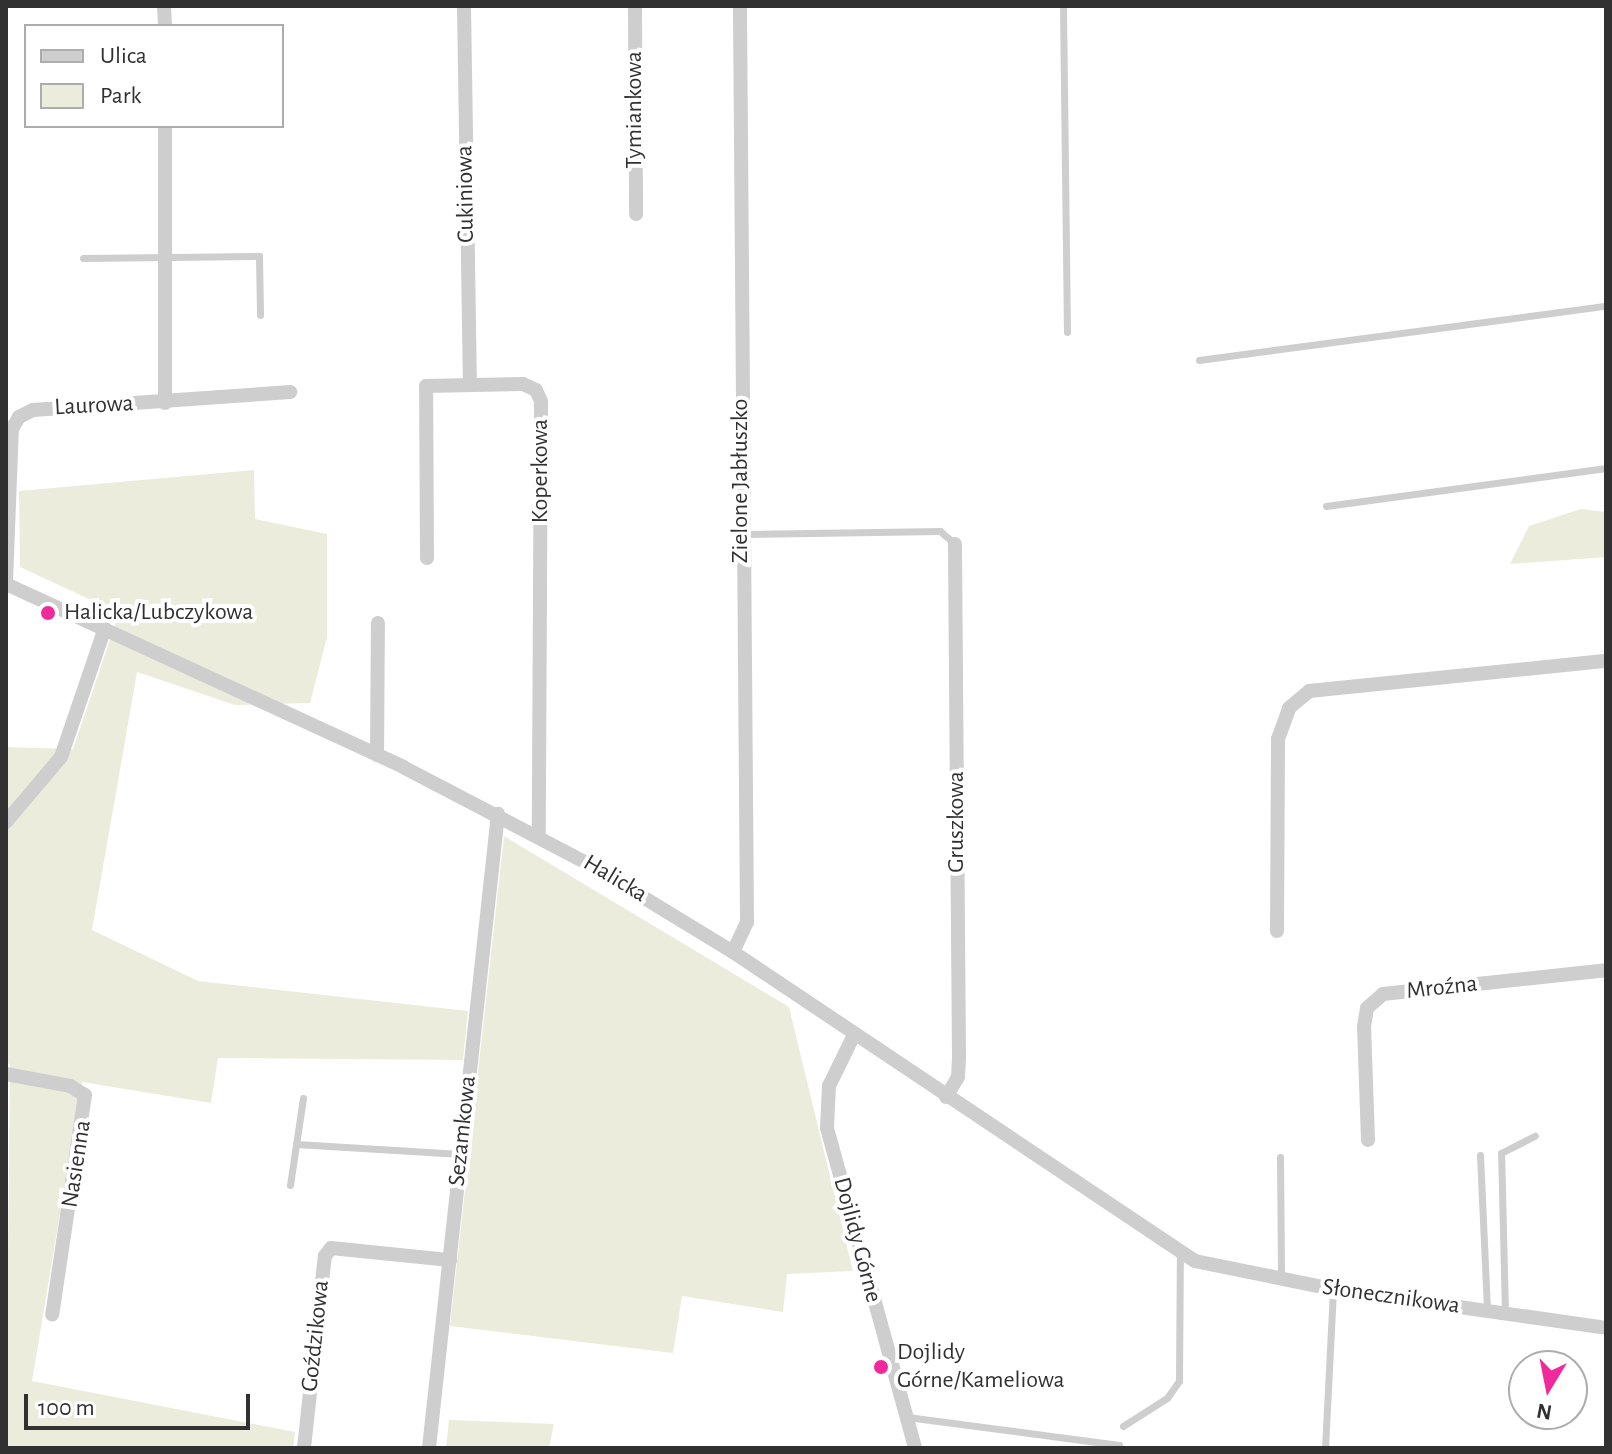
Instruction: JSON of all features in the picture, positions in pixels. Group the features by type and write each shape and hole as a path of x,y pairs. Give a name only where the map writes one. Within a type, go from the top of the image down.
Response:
{"street":[{"name":"Cukiniowa","path":"464,6 470,383"},
{"name":"Tymiankowa","path":"635,6 636,214"},
{"name":"Zielone Jabłuszko","path":"733,952 747,922 741,534 740,6"},
{"path":"165,128 165,403"},
{"name":"Koperkowa","path":"427,558 426,386 523,384 536,390 541,401 539,836"},
{"name":"Laurowa","path":"6,583 12,429 19,417 33,410 290,392"},
{"name":"Gruszkowa","path":"946,1097 958,1077 959,1058 955,544"},
{"name":"Halicka","path":"6,583 377,755 539,836 733,952 1180,1252"},
{"path":"377,755 378,623"},
{"path":"6,822 61,757 105,628"},
{"path":"1277,931 1278,739 1289,708 1309,691 1606,661"},
{"name":"Sezamkowa","path":"429,1448 498,814"},
{"name":"Mroźna","path":"1368,1140 1364,1027 1367,1008 1383,994 1606,970"},
{"name":"Dojlidy Górne","path":"854,1035 829,1086 827,1128 915,1448"},
{"name":"Nasienna","path":"6,1074 70,1086 85,1095 52,1315"},
{"name":"Goździkowa","path":"304,1448 325,1256 331,1248 450,1260"},
{"name":"Słonecznikowa","path":"1180,1252 1206,1265 1333,1289 1606,1328"}],"lane":[{"path":"1063,6 1067,332"},
{"path":"83,258 259,256 260,315"},
{"path":"1199,360 1606,306"},
{"path":"1326,506 1606,468"},
{"path":"741,534 940,531 955,544"},
{"path":"290,1185 303,1098"},
{"path":"1505,1314 1501,1153 1535,1136"},
{"path":"296,1144 461,1154"},
{"path":"1480,1155 1487,1311"},
{"path":"1280,1157 1281,1279"},
{"path":"1123,1426 1167,1398 1179,1381 1180,1252"},
{"path":"1325,1448 1333,1289"},
{"path":"906,1417 1119,1445"}],"green space":[{"path":"254,470 255,519 327,534 327,637 310,703 235,705 137,672 92,930 198,981 468,1011 463,1060 218,1058 211,1103 82,1082 32,1381 295,1432 293,1448 6,1448 10,1064 6,1063 6,747 73,749 119,613 20,567 19,491"},
{"path":"1581,509 1606,512 1606,557 1510,564 1529,526"},
{"path":"504,836 789,1007 853,1271 787,1274 783,1312 682,1296 673,1353 450,1326"},
{"path":"449,1420 554,1424 549,1448 446,1448"}],"place":[{"name":"Halicka/Lubczykowa","path":"48,613"},
{"name":"Dojlidy Górne/Kameliowa","path":"881,1367"}]}
